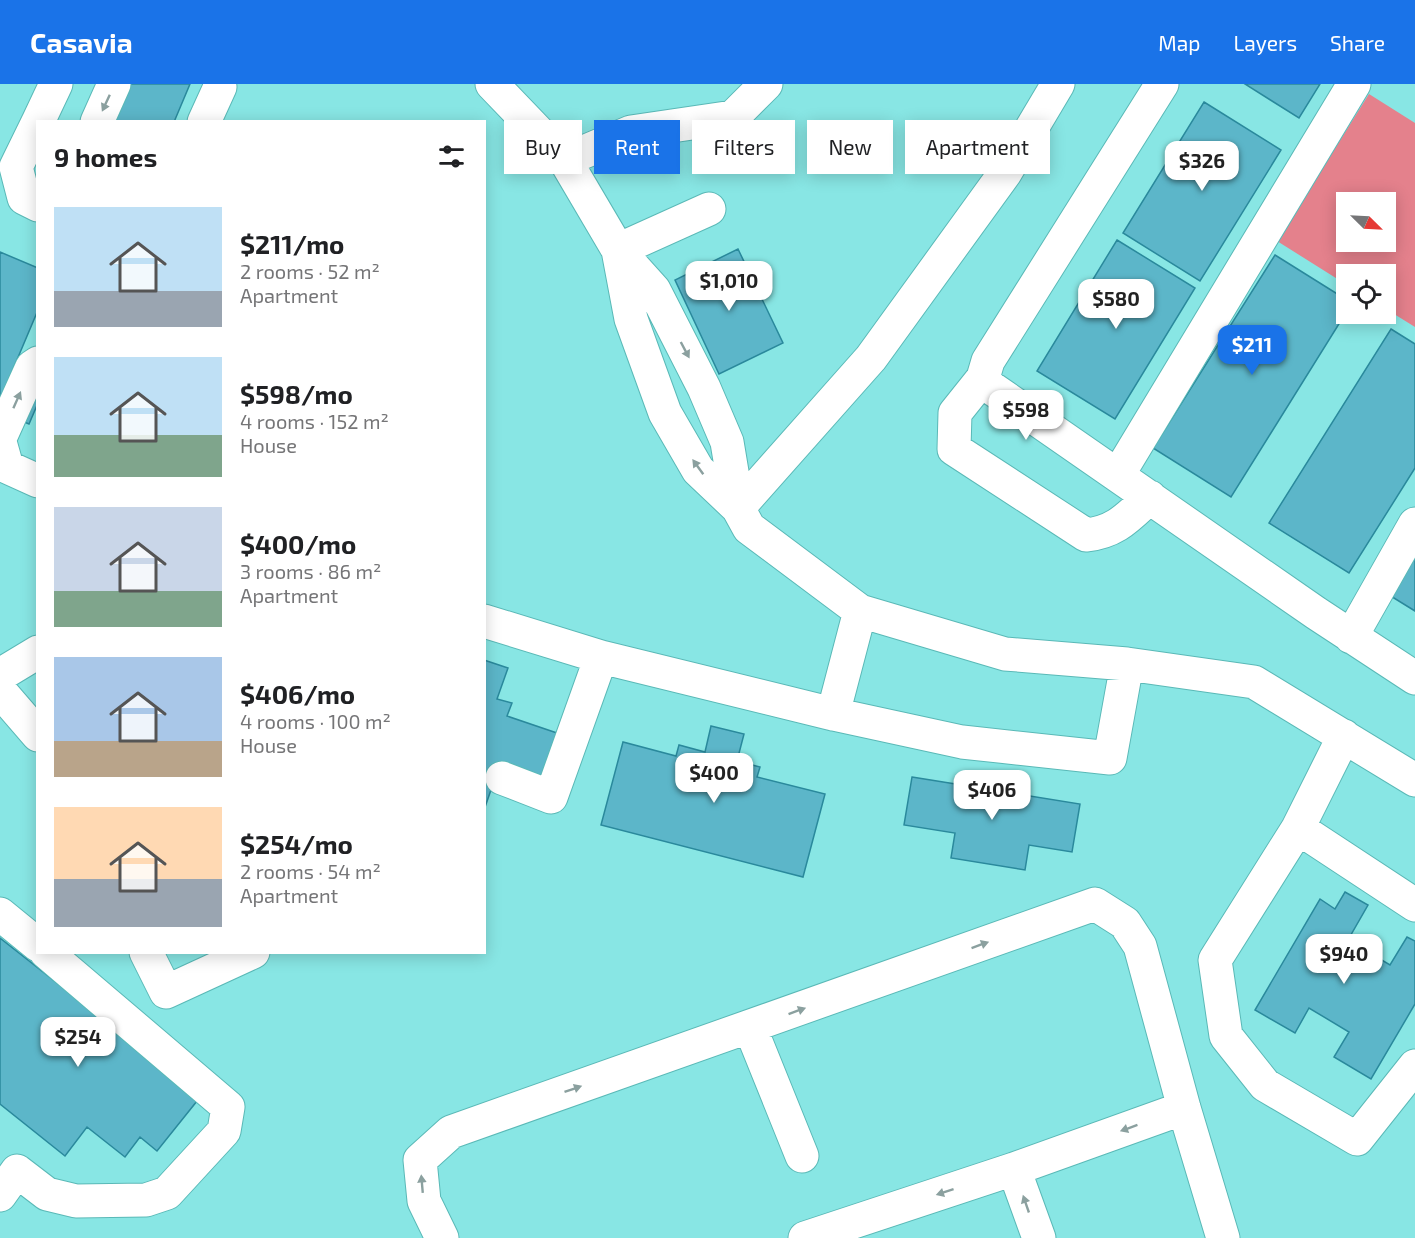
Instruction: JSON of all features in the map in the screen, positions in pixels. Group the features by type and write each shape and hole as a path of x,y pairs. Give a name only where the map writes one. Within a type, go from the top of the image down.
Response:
{"street":[{"path":"38,120 56,84"},
{"path":"98,120 114,84"},
{"path":"492,84 527,120"},
{"path":"582,153 631,132 733,117 766,84"},
{"path":"738,508 871,358 1005,173 1058,84"},
{"path":"1150,497 1120,525 1102,534 1086,535 954,449 955,413 982,378 988,361 1162,84"},
{"path":"1118,475 1354,84"},
{"path":"205,120 220,87"},
{"path":"36,124 16,167 24,198 36,204"},
{"path":"573,174 618,250 654,290 704,388 727,442 738,508 748,528 860,611 1005,654 1127,664 1254,682 1415,780"},
{"path":"618,250 709,209"},
{"path":"618,250 631,319 665,413 698,470 738,508"},
{"path":"36,364 32,367 0,440 7,467 36,480"},
{"path":"982,378 990,387 1351,637 1415,678"},
{"path":"1351,637 1415,524"},
{"path":"833,714 860,611"},
{"path":"486,622 601,657 833,714 962,742 1110,758 1127,664"},
{"path":"0,675 36,653"},
{"path":"502,778 551,797 601,657"},
{"path":"0,691 36,733"},
{"path":"1344,736 1298,828 1215,960 1226,1036 1265,1084 1357,1139 1415,1066"},
{"path":"1298,828 1415,905"},
{"path":"442,1238 424,1201 420,1160 451,1132 1095,904 1125,923 1140,946 1184,1108 1223,1238"},
{"path":"0,914 36,943"},
{"path":"6,1174 47,1194 76,1201 146,1200 167,1193 224,1131 228,1107 48,954"},
{"path":"147,954 166,992 249,954"},
{"path":"750,1027 802,1156"},
{"path":"805,1238 1014,1169 1184,1108"},
{"path":"1014,1169 1039,1238"}],"shaded area":[{"path":"1369,94 1415,123 1415,327 1396,315 1396,264 1336,264 1336,278 1277,241"}],"building":[{"path":"130,84 190,84 175,120 105,120 124,99"},
{"path":"1245,84 1320,84 1299,118"},
{"path":"1204,102 1281,150 1200,281 1123,233"},
{"path":"1117,240 1195,288 1115,419 1037,371"},
{"path":"738,249 783,343 719,374 675,280"},
{"path":"0,252 36,267 36,315 8,381 36,393 36,408 29,424 0,412"},
{"path":"1275,255 1336,293 1336,324 1339,324 1231,497 1153,448"},
{"path":"1391,329 1415,344 1415,468 1349,573 1269,523"},
{"path":"1415,553 1415,611 1389,595"},
{"path":"486,661 508,668 497,699 512,703 507,716 557,733 542,778 500,764 486,804"},
{"path":"711,726 744,734 737,761 760,767 757,777 825,794 803,877 601,825 623,742 676,756 679,745 705,752"},
{"path":"912,777 1080,804 1072,852 1029,845 1025,870 951,858 955,833 904,825"},
{"path":"1345,892 1368,905 1348,940 1390,965 1407,937 1415,941 1415,1004 1371,1079 1334,1057 1349,1032 1309,1008 1295,1033 1255,1010 1320,899 1335,909"},
{"path":"0,938 201,1096 157,1151 140,1137 125,1157 87,1127 65,1156 0,1104"}]}
